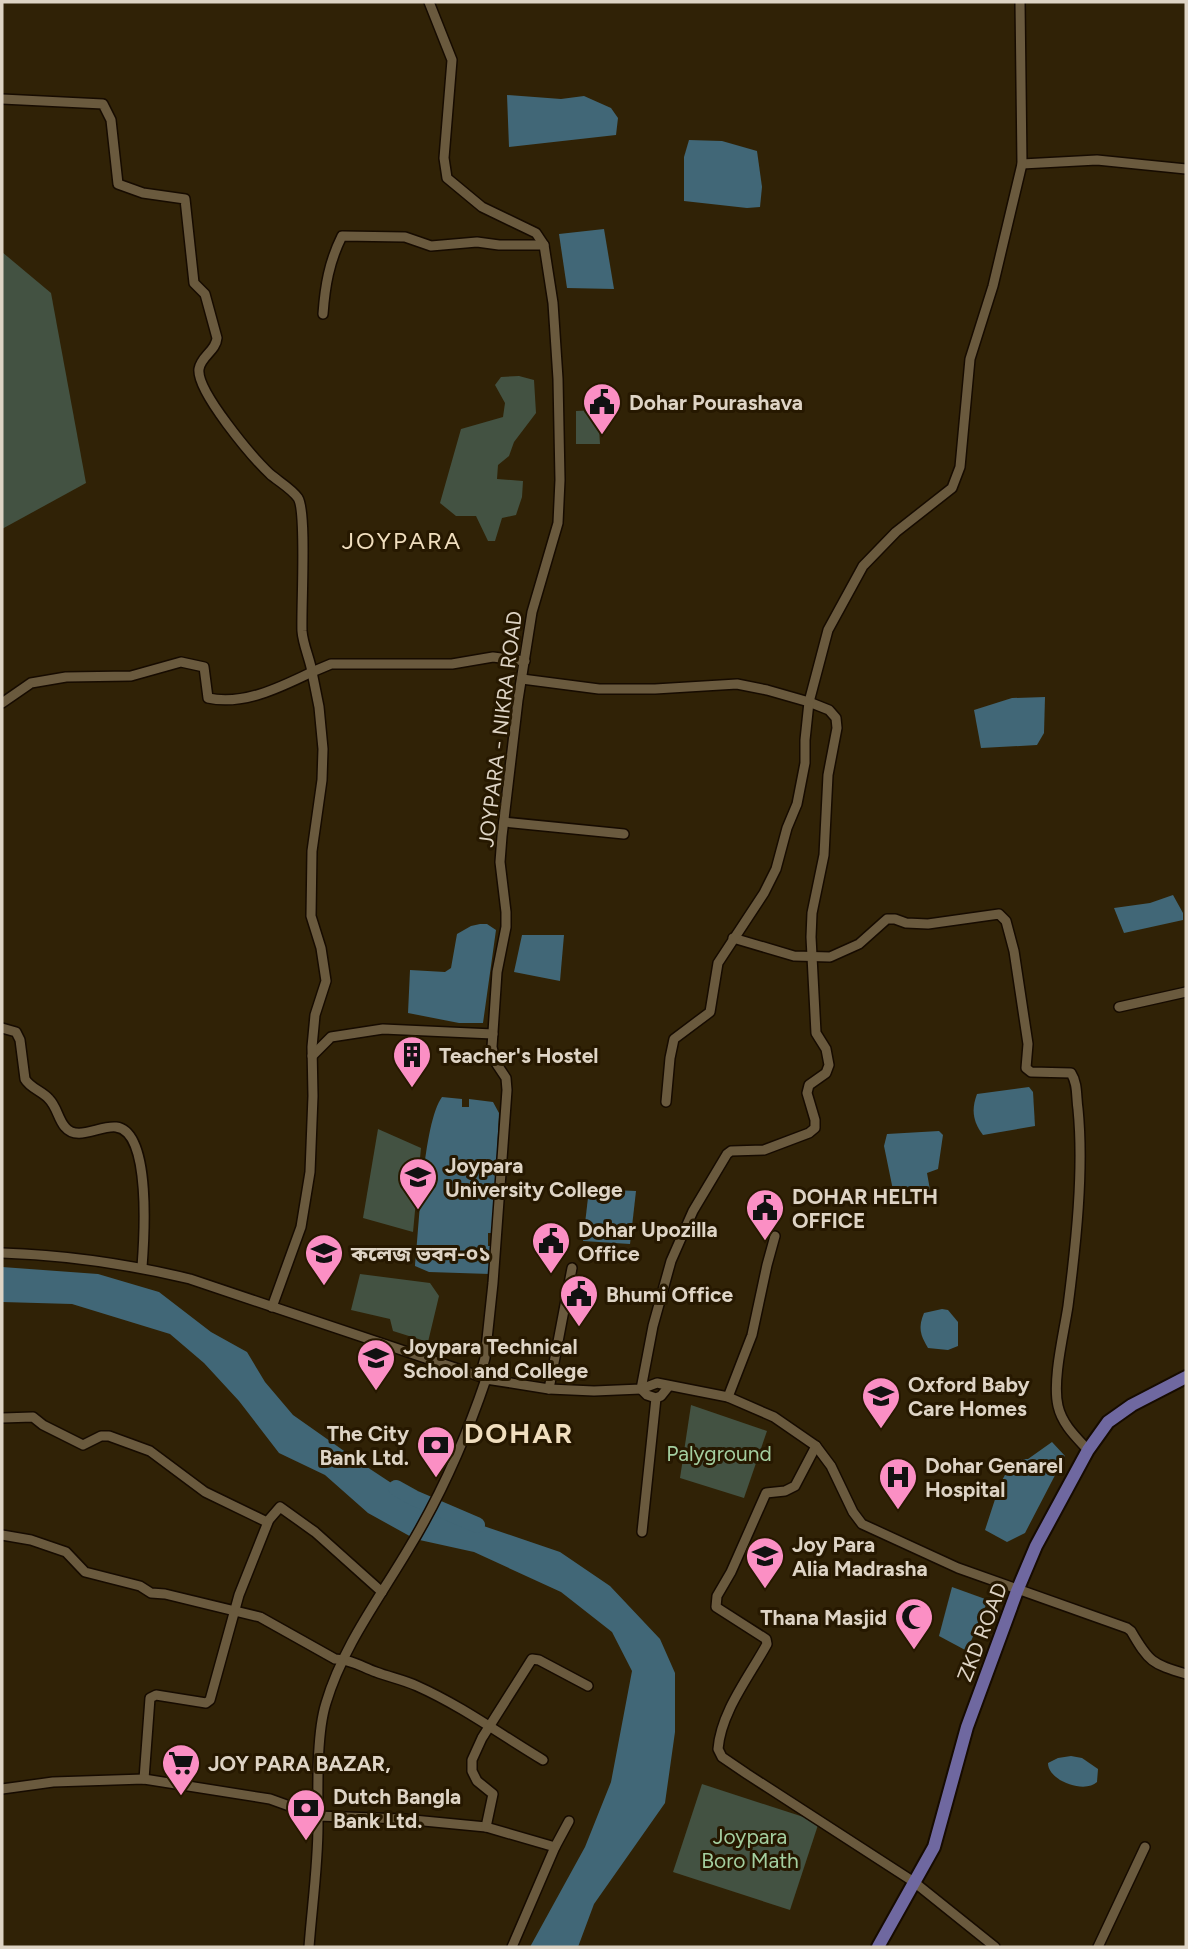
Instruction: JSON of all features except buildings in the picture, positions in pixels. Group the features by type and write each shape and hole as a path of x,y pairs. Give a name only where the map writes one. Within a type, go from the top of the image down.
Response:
{"main road":[{"name":"ZKD ROAD","path":"878,1947 933,1847 967,1727 1036,1546 1088,1450 1108,1422 1132,1405 1186,1377"}],"street":[{"path":"429,2 452,60 444,158 447,178 482,207 536,233 544,245"},
{"path":"667,1102 671,1045 679,1033 710,1012 718,963 770,881 797,804 805,763 804,740 809,702 828,631 863,566 896,532 952,488 960,467 970,359 993,286 1023,164 1020,2"},
{"path":"2,99 103,104 111,120 118,184 143,192 185,199 194,282 205,294 217,338 217,345 199,368 200,377 245,449 299,499 303,523 302,634 319,708 323,749 322,780 312,851 311,916 327,981 315,1015 312,1056 313,1139 301,1227 272,1307"},
{"path":"1023,164 1097,160 1186,169"},
{"path":"323,314 333,254 342,236 405,237 431,246 477,242 544,245"},
{"name":"JOYPARA - NIKRA ROAD","path":"309,1947 319,1757 325,1706 352,1638 409,1549 444,1484 462,1445 483,1378 507,1090 506,1078 493,1055 497,972 506,927 500,862 532,612 558,523 558,379 553,303 544,245"},
{"path":"2,702 31,682 66,677 131,676 181,662 204,667 208,698 218,700 255,695 331,664 452,664 494,657 525,661"},
{"path":"522,679 599,689 737,684 809,702 829,710 836,718 837,728 828,775 824,855 812,913 816,1033 826,1049 829,1065 826,1073 809,1085 807,1093 815,1128 809,1133 764,1150 737,1150 727,1154 693,1211 670,1261 653,1326 641,1389"},
{"path":"504,822 624,834"},
{"path":"733,938 794,956 830,957 859,944 887,919 928,924 999,914 1005,918 1014,951 1025,1020 1028,1044 1026,1068 1031,1072 1071,1073 1077,1092 1081,1160 1068,1304 1058,1368 1057,1402 1068,1427 1088,1450"},
{"path":"1119,1007 1186,992"},
{"path":"2,1028 16,1032 20,1040 25,1079 52,1102 66,1130 81,1133 115,1127 126,1131 132,1138 138,1152 144,1209 142,1267"},
{"path":"312,1056 331,1037 383,1029 493,1034"},
{"path":"728,1397 752,1335 766,1265 775,1236"},
{"path":"2,1253 39,1254 142,1267 190,1279 483,1378 550,1390 641,1389 651,1383 728,1397 774,1417 816,1446 831,1466 853,1512 862,1524 958,1568 1126,1628 1131,1631 1149,1659 1160,1666 1186,1674"},
{"path":"550,1390 572,1269"},
{"path":"641,1389 656,1398 669,1386"},
{"path":"642,1532 656,1398"},
{"path":"2,1418 33,1417 83,1445 101,1436 115,1437 150,1451 205,1492 268,1522"},
{"path":"816,1446 795,1486 785,1491 766,1493 715,1602 716,1607 766,1639 767,1644 726,1719 718,1749 722,1757 914,1882 995,1947"},
{"path":"144,1779 150,1698 156,1695 205,1703 210,1700 235,1611 268,1522 278,1508 284,1508 334,1548 382,1592"},
{"path":"2,1535 31,1540 65,1552 85,1572 151,1592 260,1617 335,1659 343,1659 415,1685 490,1725 543,1760"},
{"path":"486,1827 493,1794 477,1781 472,1771 472,1760 490,1725 531,1659 540,1660 588,1686"},
{"path":"2,1789 53,1782 144,1779 270,1798 317,1815 403,1819 486,1827 555,1847"},
{"path":"512,1947 569,1821"},
{"path":"1098,1947 1145,1847"}],"green space":[{"path":"2,252 51,293 86,483 2,529"},
{"path":"519,376 534,380 536,413 514,442 509,456 498,465 497,479 523,481 522,497 516,515 502,518 495,541 488,541 476,516 456,516 440,503 461,429 503,417 505,403 495,385 501,377"},
{"path":"598,410 600,444 576,444 576,411"},
{"path":"378,1129 421,1148 413,1232 363,1218"},
{"path":"360,1274 430,1283 439,1296 428,1342 393,1331 390,1319 351,1310"},
{"name":"Palyground","path":"691,1405 767,1431 744,1498 680,1478"},
{"name":"Joypara Boro Math","path":"702,1784 819,1822 790,1910 673,1872"}],"water":[{"path":"507,95 561,99 584,96 611,108 618,118 616,135 509,147"},
{"path":"689,140 722,141 757,151 762,187 760,207 684,201 684,157"},
{"path":"604,229 614,289 567,288 559,234"},
{"path":"1045,697 1044,733 1037,745 981,748 974,710 1012,698"},
{"path":"1173,895 1183,913 1183,920 1124,933 1114,908 1150,903"},
{"path":"480,924 487,924 496,930 483,1023 459,1023 408,1013 410,970 445,972 451,968 457,934"},
{"path":"522,935 564,935 560,981 514,972"},
{"path":"1029,1087 1033,1092 1035,1126 983,1135 974,1116 977,1094"},
{"path":"442,1097 462,1099 462,1107 469,1107 469,1099 493,1102 499,1113 493,1233 488,1233 488,1246 493,1246 490,1274 429,1272 415,1266 426,1152 430,1129"},
{"path":"939,1131 943,1135 938,1169 927,1173 930,1190 926,1193 894,1195 884,1146 887,1134"},
{"path":"589,1189 636,1191 630,1244 583,1241"},
{"path":"2,1267 98,1274 159,1292 211,1332 247,1352 265,1382 293,1415 364,1465 414,1498 463,1519 560,1552 610,1586 660,1639 675,1673 675,1732 665,1803 594,1904 578,1947 530,1947 585,1847 611,1782 632,1671 612,1632 561,1592 474,1552 415,1539 368,1513 325,1475 279,1453 239,1401 204,1363 170,1334 72,1304 2,1302"},
{"path":"948,1310 958,1322 958,1346 948,1350 928,1348 921,1331 922,1318 924,1313"},
{"path":"1052,1442 1065,1456 1025,1533 1007,1542 985,1530 1000,1484 1011,1464 1019,1459 1028,1459"},
{"path":"952,1587 988,1600 967,1651 939,1636"},
{"path":"1071,1756 1082,1758 1098,1769 1097,1782 1084,1787 1076,1786 1054,1775 1048,1763"}],"waterway":[{"path":"396,1488 477,1525"}],"place":[{"name":"Dohar Pourashava","path":"602,436"},
{"name":"Teacher's Hostel","path":"412,1089"},
{"name":"Joypara University College","path":"418,1211"},
{"name":"DOHAR HELTH OFFICE","path":"765,1242"},
{"name":"Dohar Upozilla Office","path":"551,1275"},
{"name":"কলেজ ভবন-০১","path":"324,1287"},
{"name":"Bhumi Office","path":"579,1328"},
{"name":"Joypara Technical School and College","path":"376,1392"},
{"name":"Oxford Baby Care Homes","path":"881,1430"},
{"name":"The City Bank Ltd.","path":"436,1479"},
{"name":"Dohar Genarel Hospital","path":"898,1511"},
{"name":"Joy Para Alia Madrasha","path":"765,1590"},
{"name":"Thana Masjid","path":"914,1651"},
{"name":"JOY PARA BAZAR,","path":"181,1797"},
{"name":"Dutch Bangla Bank Ltd.","path":"306,1842"}],"district":[{"name":"JOYPARA","path":"402,540"},
{"name":"DOHAR","path":"519,1433"}]}
